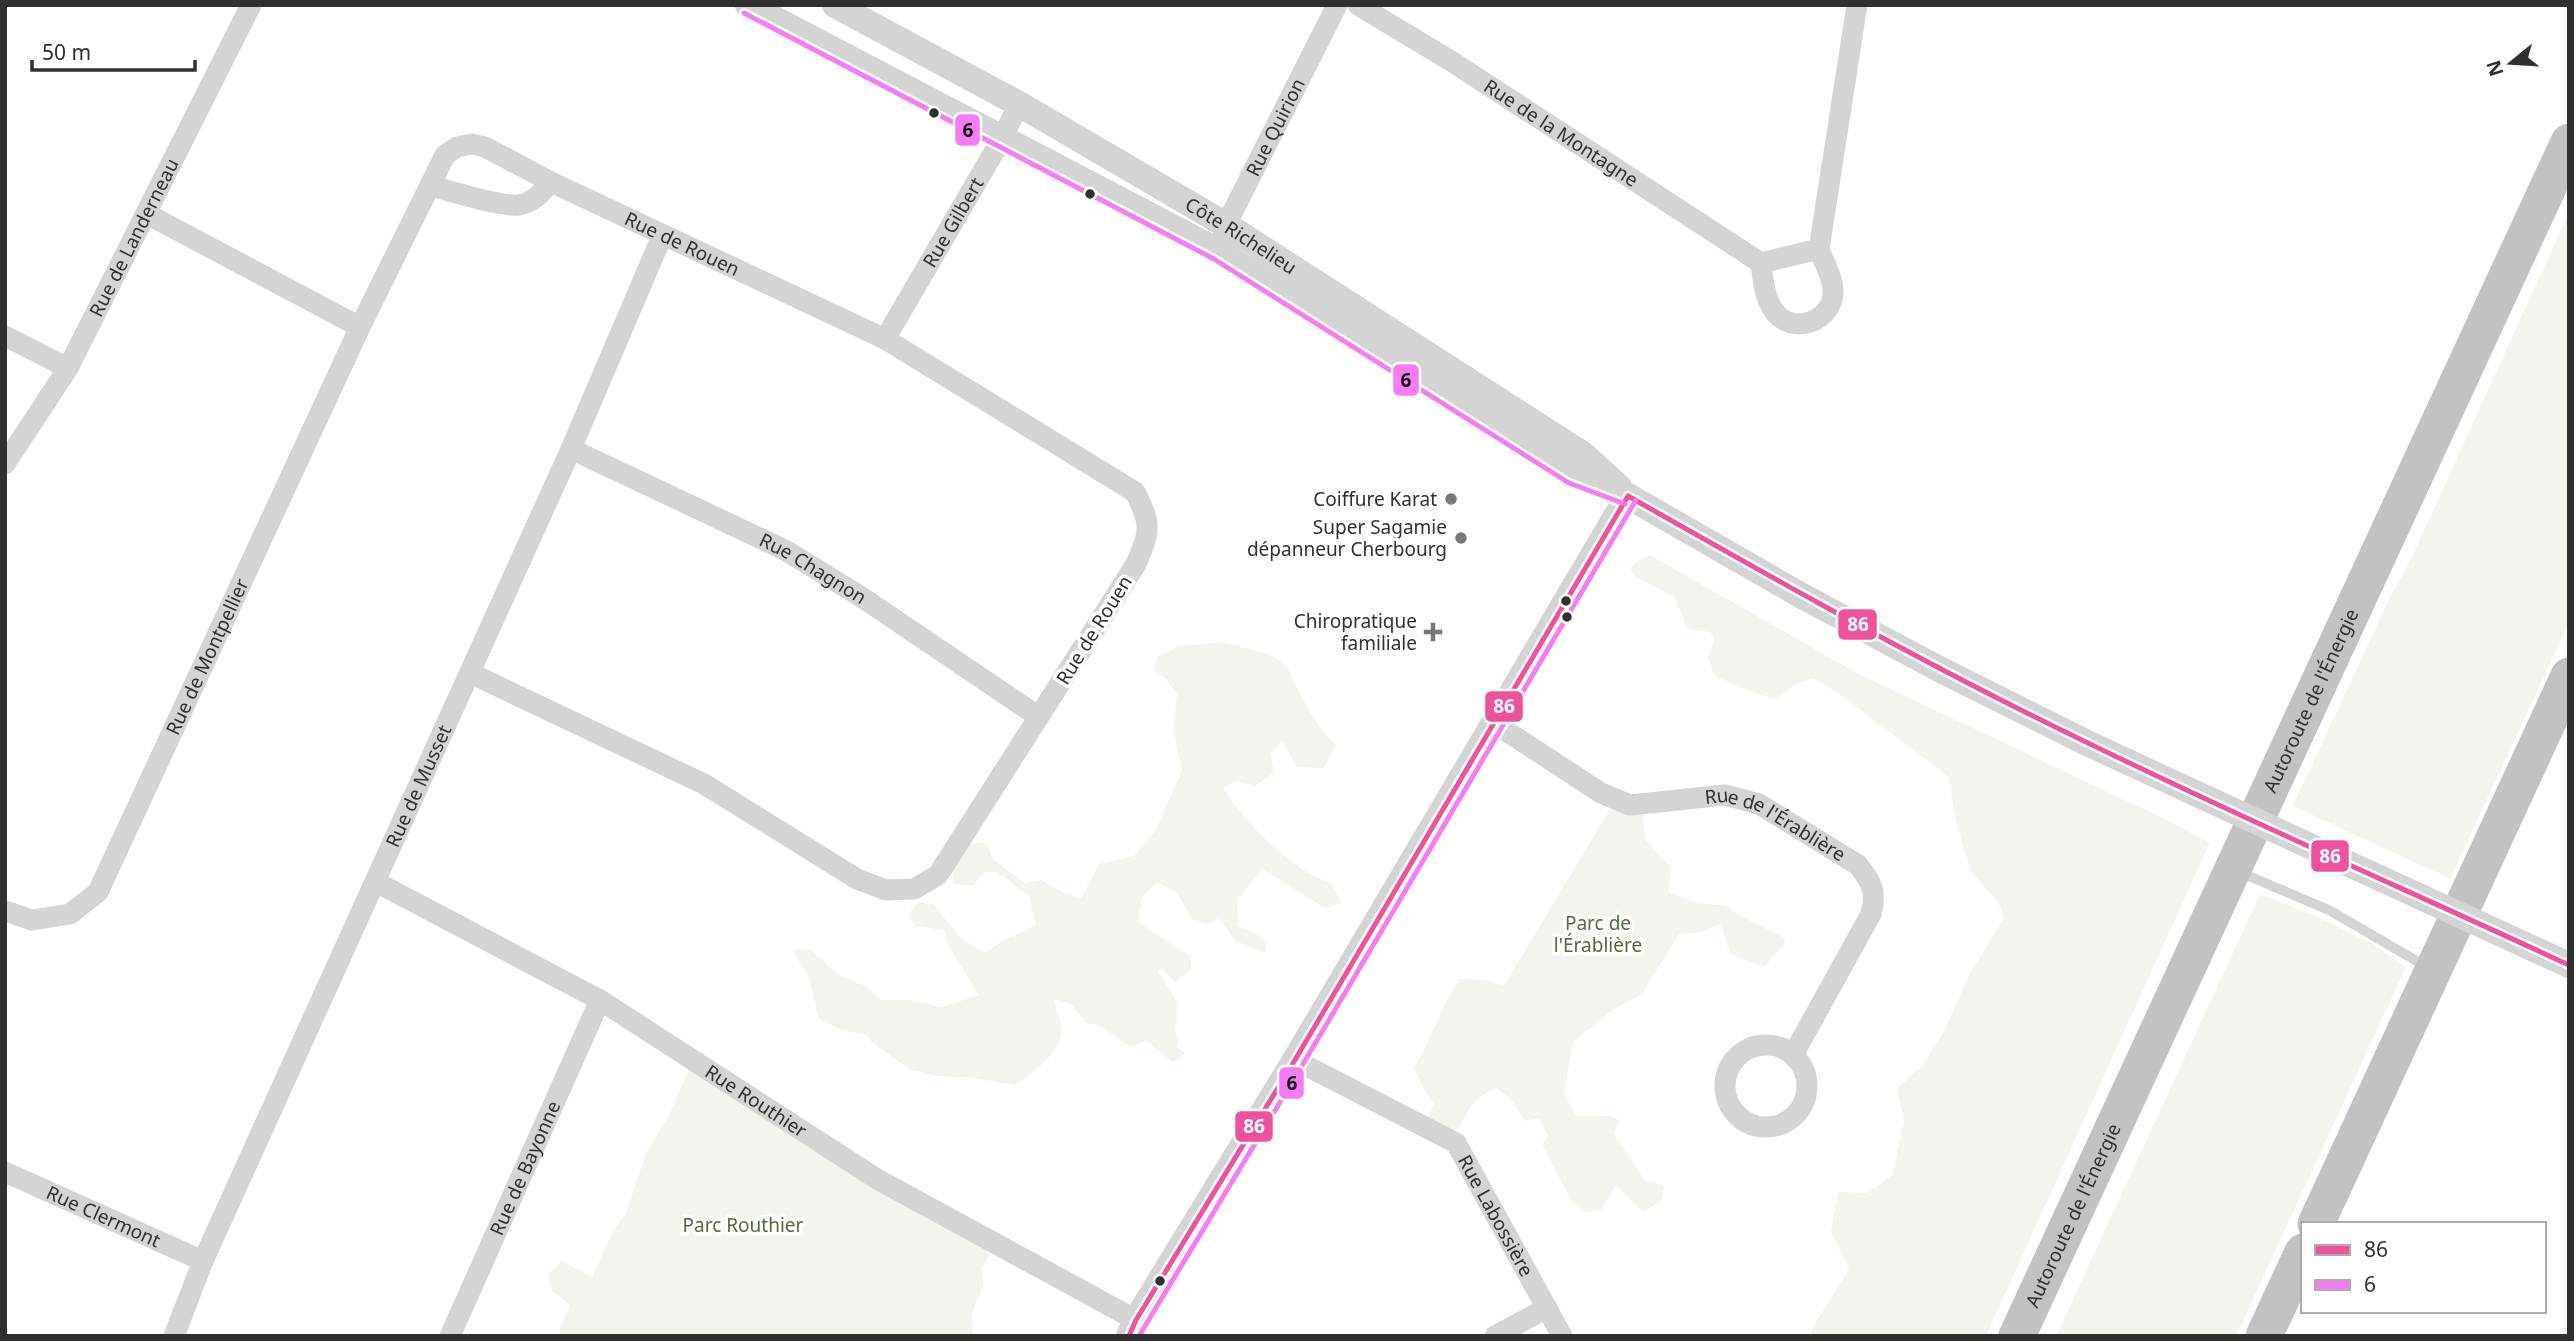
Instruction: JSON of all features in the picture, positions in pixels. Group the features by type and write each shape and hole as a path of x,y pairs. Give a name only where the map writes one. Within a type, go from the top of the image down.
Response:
{"highway":[{"name":"Autoroute de l'Énergie","path":"2017,1336 2569,142"},
{"path":"2317,1222 2569,676"},
{"path":"2264,1336 2301,1256"}],"street":[{"name":"Rue de Landerneau","path":"5,464 68,368 251,5"},
{"name":"Côte Richelieu","path":"748,5 1001,140 1218,251 1574,476 1628,496 1802,596 1922,660 2077,738 2569,965"},
{"name":"Côte Richelieu","path":"835,5 1019,104 1226,225 1584,455 1628,496"},
{"name":"Rue Quirion","path":"1218,251 1226,225 1337,5"},
{"name":"Rue de la Montagne","path":"1359,5 1451,61 1761,263"},
{"path":"1819,250 1761,263 1765,290 1775,313 1783,320 1794,324 1815,321 1825,314 1831,304 1832,282 1819,250 1857,5"},
{"name":"Rue Gilbert","path":"885,339 1001,140 1019,104"},
{"name":"Rue de Rouen","path":"431,186 445,155 457,147 472,144 485,147 551,183 885,339 1135,492 1146,513 1148,535 1136,564 938,875 914,889 886,890 857,879 704,784 470,673"},
{"path":"431,186 520,205 537,197 551,183"},
{"name":"Rue de Montpellier","path":"5,911 32,920 70,914 98,892 360,327 431,186"},
{"path":"147,214 360,327"},
{"name":"Rue de Musset","path":"174,1336 203,1261 571,449 662,236"},
{"path":"5,336 68,368"},
{"name":"Rue Chagnon","path":"571,449 785,551 863,598 1039,717"},
{"path":"1133,1328 1295,1060 1628,496"},
{"name":"Rue de l'Érablière","path":"1494,723 1601,793 1630,805 1725,795 1759,804 1858,865 1869,879 1875,897 1871,914 1793,1055"},
{"name":"Rue Routhier","path":"376,881 600,1000 877,1179 1133,1328"},
{"name":"Rue de Bayonne","path":"450,1336 600,1000"},
{"name":"Rue Labossière","path":"1295,1060 1456,1143 1562,1336"},
{"name":"Rue Clermont","path":"5,1172 203,1261"},
{"path":"1495,1336 1547,1308"}],"lane":[{"path":"2231,869 2329,910 2433,970"}],"green space":[{"path":"2569,212 2569,623 2450,879 2293,806 2388,601 2411,559"},
{"path":"1650,555 1857,673 2161,817 2210,843 1986,1336 1810,1336 1849,1269 1831,1232 1838,1192 1867,1193 1892,1175 1904,1122 1897,1088 1921,1067 1943,1033 1969,975 2004,918 1998,902 1971,872 1955,818 1949,777 1838,693 1813,678 1794,685 1776,699 1714,676 1708,658 1714,639 1710,632 1687,629 1675,597 1634,576 1630,568"},
{"path":"1223,642 1265,653 1285,665 1313,717 1336,745 1324,768 1297,767 1282,741 1271,753 1274,773 1255,786 1236,781 1223,788 1257,831 1300,867 1332,884 1342,903 1325,908 1263,869 1237,900 1238,926 1259,935 1266,943 1266,953 1235,941 1219,917 1209,924 1193,920 1176,892 1157,882 1142,897 1138,922 1191,957 1191,970 1175,982 1162,969 1158,971 1178,1003 1175,1031 1179,1038 1177,1047 1185,1053 1179,1060 1171,1061 1147,1041 1130,1047 1099,1025 1086,1023 1070,1003 1054,1000 1062,1028 1059,1041 1043,1063 1015,1085 967,1077 937,1076 911,1070 864,1034 844,1031 818,1018 810,980 792,949 811,950 839,975 866,986 881,1000 910,1000 941,1007 979,995 948,945 944,930 915,926 908,915 918,902 933,904 961,938 985,953 1002,941 1036,925 1029,896 997,872 984,873 973,885 953,884 952,867 970,844 986,842 993,859 1024,883 1041,880 1081,899 1099,864 1134,856 1154,833 1182,771 1173,731 1177,694 1165,678 1153,670 1158,656 1180,646"},
{"name":"Parc de l'Érablière","path":"1616,799 1643,811 1645,840 1671,867 1668,892 1697,903 1727,906 1785,938 1784,944 1764,967 1730,954 1721,924 1701,932 1679,934 1642,994 1613,1010 1573,1042 1564,1094 1576,1116 1609,1116 1620,1120 1614,1133 1645,1181 1664,1185 1662,1200 1643,1212 1616,1185 1602,1209 1586,1213 1571,1200 1542,1145 1548,1136 1539,1118 1525,1121 1510,1098 1496,1088 1474,1103 1453,1140 1422,1126 1434,1104 1414,1068 1459,979 1487,980 1504,986"},
{"path":"2260,894 2313,915 2371,943 2406,967 2236,1336 2056,1336"},
{"name":"Parc Routhier","path":"693,1060 992,1251 982,1268 983,1286 972,1313 973,1336 560,1336 560,1328 570,1305 552,1291 548,1274 562,1261 592,1277 610,1237 626,1213 646,1153 668,1117"}],"transit line":[{"name":"6","path":"744,13 1214,259 1569,483 1625,504"},
{"name":"86","path":"1628,496 1867,630 2013,706 2220,806 2569,965"},
{"name":"86","path":"1129,1336 1136,1320 1295,1060 1628,496"},
{"name":"6","path":"1139,1336 1636,500"}],"place":[{"name":"Coiffure Karat","path":"1451,499"},
{"name":"Super Sagamie dépanneur Cherbourg","path":"1461,538"},
{"name":"Chiropratique familiale","path":"1433,632"}]}
